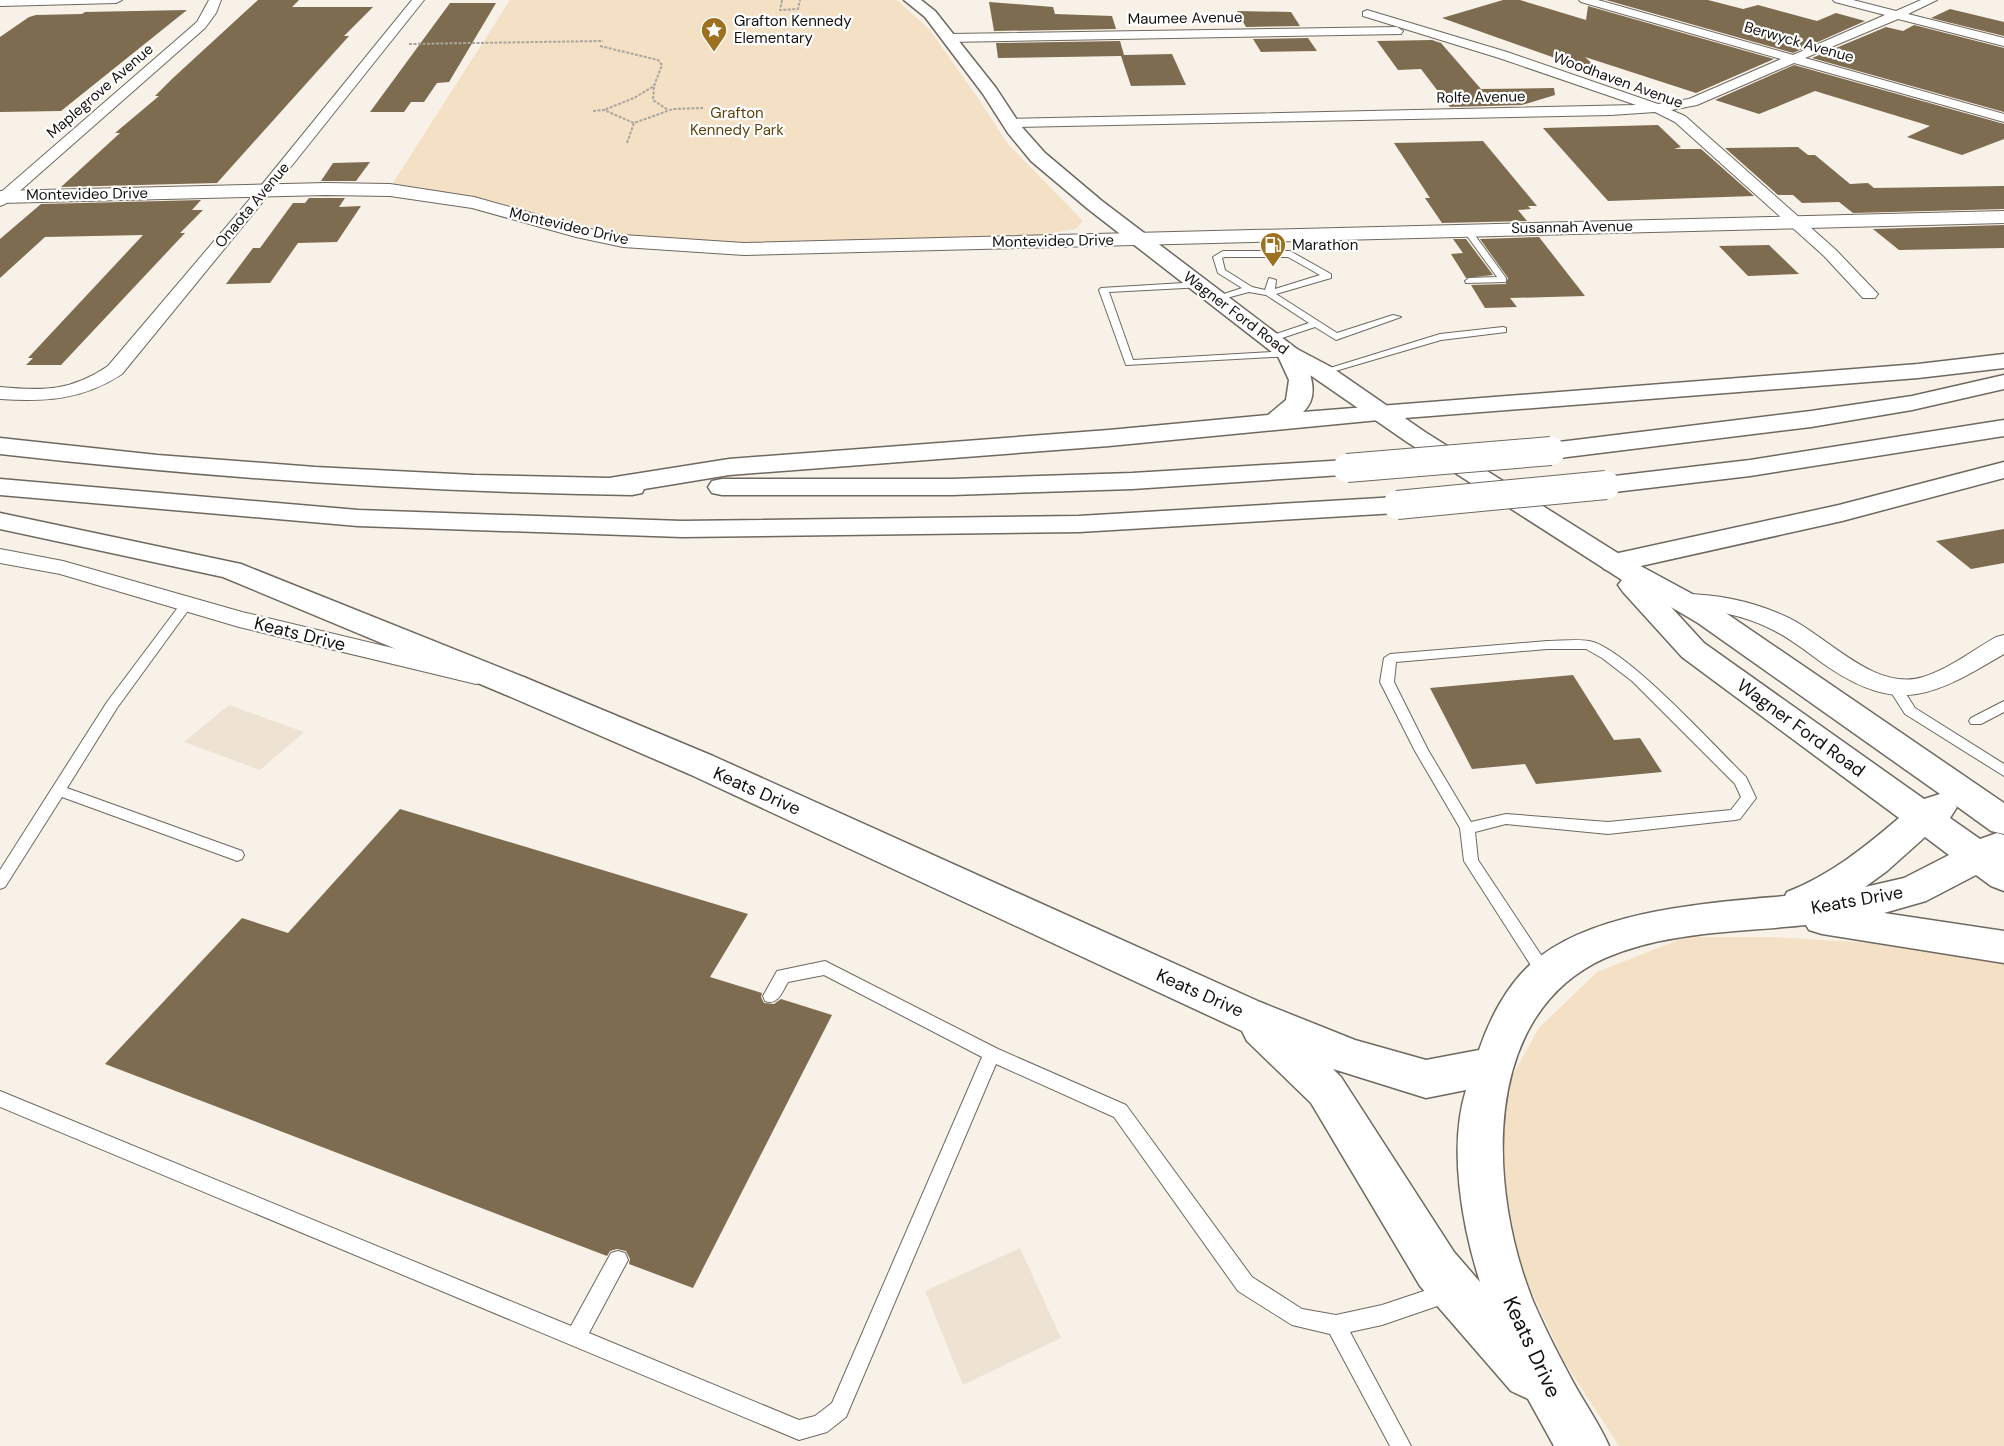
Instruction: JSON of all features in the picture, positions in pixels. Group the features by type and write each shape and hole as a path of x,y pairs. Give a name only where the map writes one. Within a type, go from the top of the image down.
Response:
{"main road":[{"name":"Wagner Ford Road","path":"911,0 930,14 1010,123 1038,157 1139,239 1279,347 1322,372 1379,412 1614,563 1709,616 1750,645 1997,851"},
{"path":"1276,421 1298,403 1301,380 1279,347"},
{"path":"611,486 729,467 1109,438 1379,412 1918,371 2004,361"},
{"path":"0,446 282,472 429,481 611,486 952,487 1132,481 1347,468 1551,451 1822,417 1912,403 2004,382"},
{"path":"0,487 358,518 513,525 682,528 1079,524 1397,505 1606,485 1750,468 2004,428"},
{"path":"1614,563 1842,513 2004,470"},
{"path":"0,521 231,570 515,686"},
{"name":"Wagner Ford Road","path":"1614,563 1693,650 1931,812"},
{"path":"1750,645 1829,729 1931,812 1997,851"},
{"name":"Keats Drive","path":"515,686 701,765 1246,1014 1350,1057 1426,1079 1492,1066"},
{"name":"Keats Drive","path":"1779,912 1819,896 1873,862 1931,812"},
{"name":"Keats Drive","path":"1574,1431 1521,1331 1499,1273 1485,1213 1480,1171 1482,1110 1492,1066 1514,1015 1545,973 1574,954 1617,938 1674,922 1848,905 1911,892 1997,851"},
{"path":"1779,912 2004,947"},
{"path":"1246,1014 1326,1090 1437,1269 1574,1431"}],"street":[{"path":"0,3 116,0"},
{"name":"Maplegrove Avenue","path":"2,198 201,25 210,13 215,0"},
{"name":"Onaota Avenue","path":"0,393 39,397 71,393 102,380 115,370 265,190 418,0"},
{"name":"Berwyck Avenue","path":"1585,0 2004,118"},
{"path":"1839,0 2004,42"},
{"name":"Rolfe Avenue","path":"1010,123 1588,112 1657,108 1692,102 1792,57 1931,0"},
{"path":"0,16 22,1"},
{"name":"Woodhaven Avenue","path":"1367,14 1503,55 1657,108 1680,119 1830,253 1869,294"},
{"name":"Maumee Avenue","path":"948,38 1422,30"},
{"name":"Montevideo Drive","path":"2,198 265,190 390,190 474,203 613,239 707,248 1139,239"},
{"name":"Susannah Avenue","path":"1139,239 2004,217"},
{"name":"Keats Drive","path":"0,556 63,568 195,607 515,686"},
{"path":"1682,601 1726,606 1764,617 1790,628 1845,668 1862,677 1894,686 1911,688 1926,685 2004,643"}],"lane":[{"path":"1466,230 1503,280 1469,281"},
{"path":"1257,236 1265,257"},
{"path":"1218,299 1249,290 1269,293 1328,276 1290,254 1265,257 1223,254 1217,257 1221,271 1249,290"},
{"path":"1269,293 1272,280"},
{"path":"1200,285 1104,290 1129,363 1279,347 1316,324"},
{"path":"1269,293 1336,337 1396,317"},
{"path":"1322,372 1440,337 1503,330"},
{"path":"0,883 112,705 195,607"},
{"path":"1467,828 1506,819 1608,828 1735,815 1749,798 1741,781 1636,678 1607,655 1588,645 1547,645 1390,658 1387,682 1422,751 1467,828 1471,861 1545,973"},
{"path":"1894,686 1910,711 2004,771"},
{"path":"1976,721 2004,706"},
{"path":"59,790 237,855"},
{"path":"771,996 783,976 825,968 992,1054 1120,1111 1245,1284 1299,1318 1336,1325 1382,1315 1499,1273"},
{"path":"0,1098 799,1430 820,1425 839,1410 992,1054"},
{"path":"575,1338 618,1260"},
{"path":"1336,1325 1401,1446"}],"path":[{"path":"782,0 780,10 798,9 800,0"},
{"path":"382,45 603,41"},
{"path":"600,46 658,60 662,65 654,86 653,100 669,110"},
{"path":"593,111 604,110 634,98 654,86"},
{"path":"604,110 634,123 669,110 703,108"},
{"path":"627,143 634,123"}],"shaded area":[{"path":"229,705 304,732 260,770 184,742"},
{"path":"1020,1248 1061,1338 963,1385 925,1291"}],"green space":[{"name":"Grafton Kennedy Park","path":"510,0 897,0 929,29 1008,144 1083,221 1076,229 1041,235 831,244 726,243 622,235 564,224 449,194 391,186"},
{"path":"1686,937 1772,937 1934,947 2004,960 2004,1446 1619,1446 1565,1363 1520,1267 1502,1167 1507,1085 1539,1028 1597,972"}],"building":[{"path":"258,0 299,0 292,7 373,7 344,36 349,36 217,183 61,187 120,133 115,133 159,96 155,96"},
{"path":"1503,0 1520,0 1586,20 1588,6 1774,59 1696,93 1585,57 1606,76 1442,18"},
{"path":"1606,0 1708,0 1743,9 1758,5 1817,21 1836,13 1865,21 1793,53"},
{"path":"989,2 1053,7 1055,14 1112,16 1116,29 994,31"},
{"path":"450,3 496,3 449,82 437,83 424,102 411,102 404,112 370,112"},
{"path":"1950,9 2004,22 2004,36 1931,18"},
{"path":"187,10 61,111 0,112 0,37 29,17 85,12"},
{"path":"1237,11 1291,12 1300,26 1246,27"},
{"path":"1914,25 2004,48 2004,112 1812,58 1886,27 1903,31"},
{"path":"1308,38 1317,51 1261,52 1253,39"},
{"path":"1432,40 1441,43 1481,89 1554,88 1555,95 1522,105 1450,107 1421,69 1398,70 1377,41"},
{"path":"1120,41 1124,55 1172,54 1186,85 1131,86 1121,56 998,58 996,43"},
{"path":"1794,65 2004,124 2004,139 1962,155 1907,137 1930,126 1815,91 1759,114 1715,100"},
{"path":"1658,125 1681,147 1674,149 1701,149 1754,196 1608,201 1543,128"},
{"path":"1483,141 1537,206 1528,206 1531,209 1518,210 1527,221 1442,223 1425,198 1430,198 1394,143"},
{"path":"1798,147 1808,155 1815,155 1850,184 1868,183 1874,188 2004,186 2004,209 1853,213 1839,202 1802,203 1793,195 1778,195 1725,148"},
{"path":"370,162 356,181 321,181 333,163"},
{"path":"309,198 345,198 339,207 361,206 337,242 298,243 270,283 226,284 253,248 260,248 293,203 305,203"},
{"path":"201,200 192,210 203,210 180,233 185,233 61,365 26,365 33,358 28,358 143,235 45,237 0,278 0,239 41,204"},
{"path":"2004,225 2004,248 1899,250 1873,229"},
{"path":"1539,237 1585,296 1510,298 1517,307 1485,308 1471,285 1506,284 1508,278 1480,239"},
{"path":"1453,239 1466,239 1493,275 1466,278 1451,254 1463,253"},
{"path":"1769,245 1799,274 1748,276 1719,246"},
{"path":"2004,529 2004,563 1971,569 1936,541"},
{"path":"1573,675 1614,740 1640,738 1662,772 1536,784 1525,764 1472,769 1430,688"},
{"path":"400,809 748,914 710,977 762,993 764,1003 774,1004 781,999 832,1015 693,1288 629,1264 630,1259 626,1251 617,1249 610,1251 607,1256 105,1064 242,918 288,933"}],"place":[{"name":"Grafton Kennedy Elementary","path":"714,53"},
{"name":"Marathon","path":"1273,268"}]}
